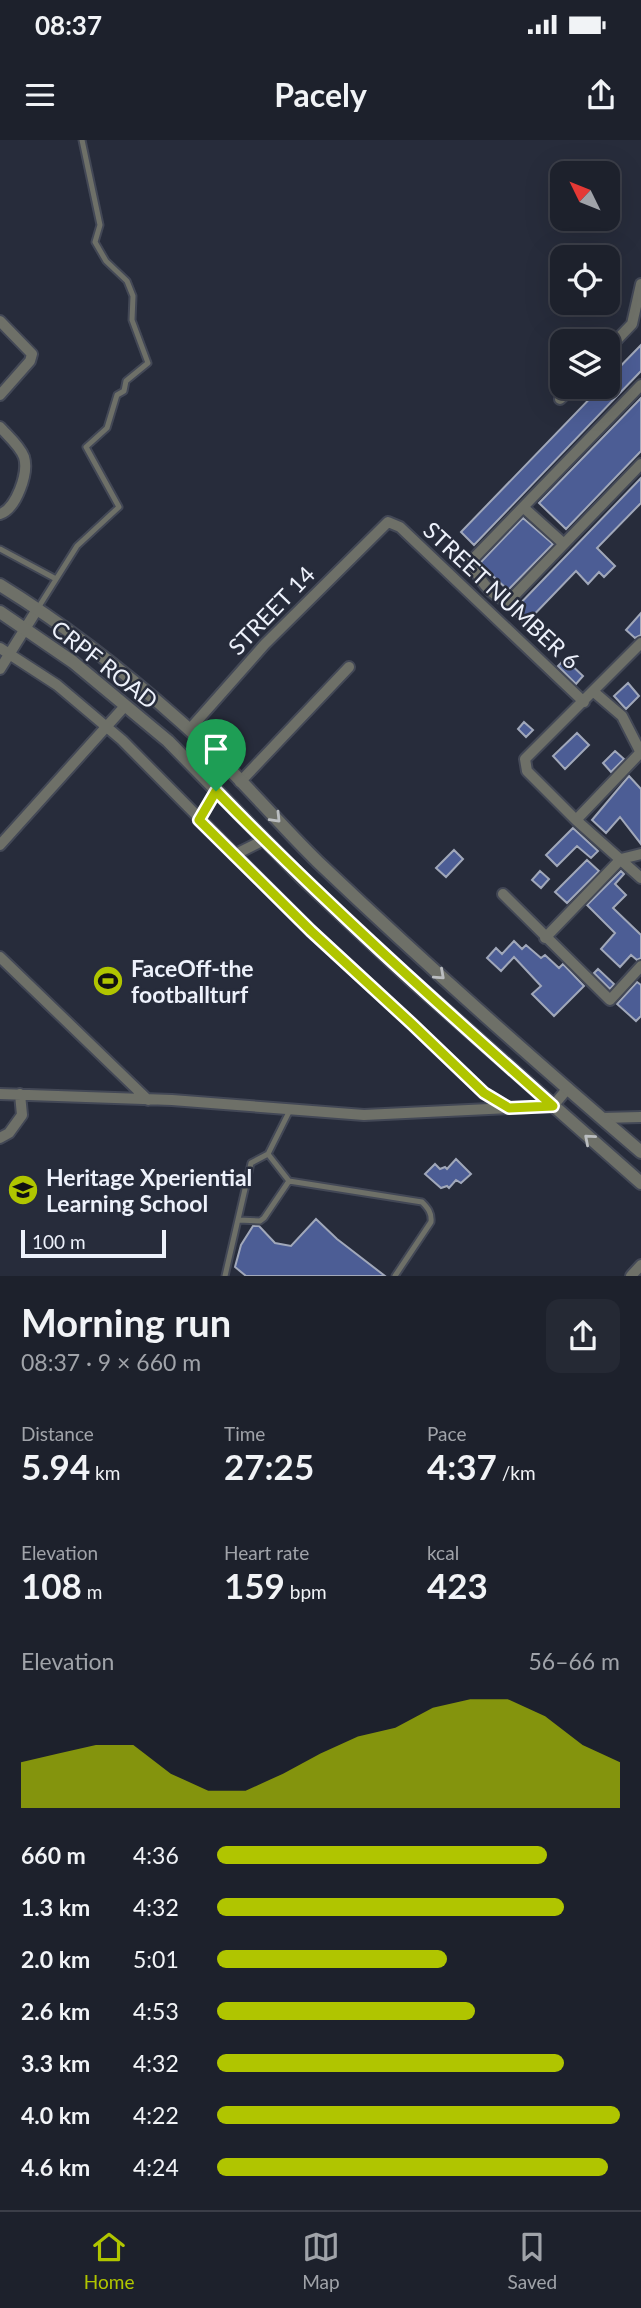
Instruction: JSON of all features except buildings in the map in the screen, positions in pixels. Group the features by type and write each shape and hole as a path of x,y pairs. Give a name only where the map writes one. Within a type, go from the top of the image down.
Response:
{"street":[{"path":"620,337 632,324 641,284"},
{"path":"0,321 32,354 30,361 0,395"},
{"path":"641,385 472,560 475,574 505,601 509,601 641,464"},
{"path":"0,427 23,454 25,465 12,508 0,514"},
{"path":"523,507 564,544"},
{"name":"STREET NUMBER 6","path":"388,522 400,527 584,702"},
{"name":"STREET 14","path":"189,730 265,645 388,522"},
{"path":"0,585 89,645 189,730 326,869 423,960 641,1152"},
{"path":"0,669 5,651 26,629 37,608"},
{"name":"CRPF ROAD","path":"0,612 73,662 167,741 264,840 408,977 641,1183"},
{"path":"641,643 525,759 527,771 576,820 641,878"},
{"path":"5,651 57,685 107,727 140,757 311,931 484,1093 509,1108"},
{"path":"240,782 349,667"},
{"path":"576,820 641,753 622,716 594,692"},
{"path":"0,845 125,706"},
{"path":"199,820 216,791"},
{"path":"234,855 264,840"},
{"path":"545,938 621,859 641,854"},
{"path":"503,894 610,1000 641,967"},
{"path":"0,957 148,1100"},
{"path":"0,1094 148,1100 365,1115 553,1106 568,1088"},
{"path":"0,1138 9,1133 22,1115 20,1094"},
{"path":"601,1118 641,1117"},
{"path":"631,1276 641,1265"}],"lane":[{"path":"37,608 77,546 119,507 86,447 107,428 117,396 124,391 126,381 148,363 132,320 132,296 127,281 106,261 95,242 100,225 82,140"},
{"path":"0,549 56,579"},
{"path":"225,1276 251,1163 268,1153 290,1110"},
{"path":"268,1153 289,1181 422,1202 430,1212 431,1222 395,1276"},
{"path":"238,1220 264,1219 289,1181"}],"place":[{"name":"FaceOff-the footballturf","path":"108,981"},
{"name":"Heritage Xperiential Learning School","path":"23,1190"}],"route":[{"path":"216,791 302,878 553,1106 509,1108 484,1093 311,931 199,820 216,791"}]}
